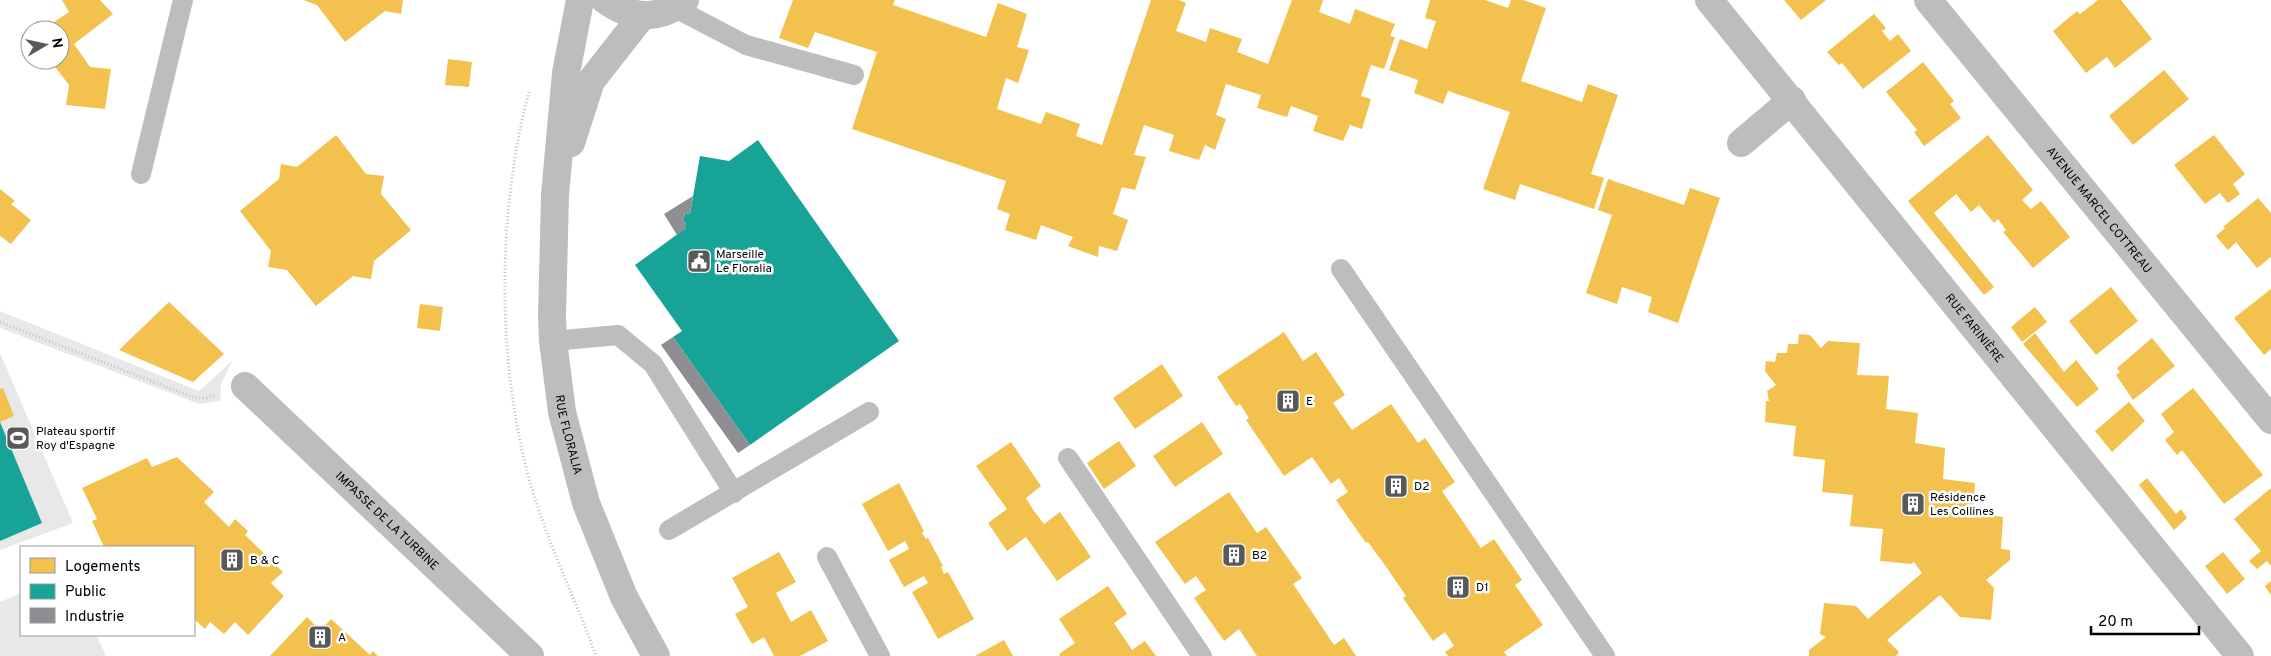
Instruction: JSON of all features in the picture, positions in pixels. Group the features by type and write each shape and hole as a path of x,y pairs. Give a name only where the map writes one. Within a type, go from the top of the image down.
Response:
{"street":[{"name":"RUE FLORALIA","path":"580,0 566,73 555,195 553,341 562,412 586,503 624,596 656,656"},
{"path":"605,0 618,10 642,16 658,14 680,4"},
{"name":"RUE FARINIÈRE","path":"1709,0 1792,100 2240,656"},
{"name":"AVENUE MARCEL COTTREAU","path":"1928,0 2271,420"},
{"name":"RUE FLORALIA","path":"555,195 591,81 642,16"},
{"path":"1741,143 1792,100"},
{"name":"IMPASSE DE LA TURBINE","path":"245,386 530,656"}],"lane":[{"path":"141,174 183,0"},
{"path":"680,4 746,45 854,75"},
{"path":"1341,269 1605,656"},
{"path":"553,341 618,335 646,358 652,364 734,493"},
{"path":"669,530 869,412"},
{"path":"1068,458 1202,656"},
{"path":"827,557 880,656"}],"path":[{"path":"0,322 194,398 207,398 245,386"}],"shaded area":[{"path":"0,311 199,391 232,361 221,384 220,401 199,404 0,328"},
{"name":"Plateau sportif Roy d'Espagne","path":"0,353 73,523 0,550"},
{"path":"20,593 20,636 96,636 106,656 0,656 0,602"}],"building: Logements":[{"path":"62,0 100,0 113,14 74,44 90,67 111,69 105,109 66,105 69,85 58,70 70,70 70,20 57,20 69,12"},
{"path":"303,0 403,0 401,14 385,11 345,42 317,5"},
{"path":"793,0 895,0 893,5 986,37 998,3 1027,14 1017,47 1029,50 1018,83 1006,78 997,109 1041,124 1046,112 1080,124 1076,136 1102,145 1151,0 1179,0 1186,3 1176,31 1206,42 1210,28 1242,39 1237,52 1268,64 1292,0 1323,0 1319,12 1350,24 1355,9 1395,24 1390,36 1395,37 1384,69 1371,65 1361,96 1371,99 1362,129 1350,125 1343,141 1313,131 1318,116 1291,106 1287,117 1257,108 1261,95 1226,84 1216,115 1226,119 1215,150 1205,145 1199,160 1169,151 1174,135 1144,125 1134,155 1146,157 1135,190 1122,187 1113,214 1128,220 1117,251 1099,246 1098,257 1068,246 1073,237 1041,225 1036,240 1005,230 1010,214 997,209 1006,181 852,129 877,52 815,32 808,48 779,38"},
{"path":"1430,0 1485,0 1508,8 1511,0 1523,0 1546,8 1521,81 1582,102 1588,84 1618,95 1591,174 1604,178 1594,209 1520,184 1515,200 1483,189 1510,112 1448,91 1443,104 1414,93 1418,80 1389,70 1400,39 1427,49 1436,21 1425,18"},
{"path":"1784,0 1826,0 1801,20"},
{"path":"2098,0 2121,0 2152,39 2115,68 2107,57 2086,73 2053,31 2077,11 2080,14"},
{"path":"1874,14 1886,28 1882,31 1890,41 1898,34 1911,51 1863,89 1842,63 1839,65 1827,52"},
{"path":"448,59 472,62 469,87 445,85"},
{"path":"1923,62 1954,101 1950,104 1961,118 1924,146 1914,132 1917,130 1886,92"},
{"path":"2164,70 2189,99 2133,145 2109,116"},
{"path":"336,135 366,174 384,176 381,194 411,230 374,261 371,279 353,276 316,306 287,270 268,267 271,251 240,211 279,179 281,164 297,167"},
{"path":"1988,135 2033,190 2022,200 2031,209 2041,201 2070,237 2033,268 2003,232 2006,230 1998,219 1994,223 1979,205 1971,212 1956,194 1934,213 1994,287 1984,295 1908,201"},
{"path":"2214,135 2245,174 2233,184 2240,194 2228,203 2220,193 2205,204 2174,165"},
{"path":"1608,179 1684,205 1690,188 1720,198 1678,323 1648,312 1652,297 1622,287 1617,304 1586,293 1612,215 1598,210"},
{"path":"0,189 15,201 11,204 31,220 11,244 0,236"},
{"path":"2258,198 2271,213 2271,257 2257,268 2236,242 2228,250 2216,236 2225,228 2223,227"},
{"path":"2111,287 2138,321 2096,355 2069,321"},
{"path":"2271,289 2271,349 2264,355 2234,318"},
{"path":"169,302 224,354 193,382 119,350"},
{"path":"420,304 443,307 440,331 417,328"},
{"path":"2035,307 2047,322 2022,342 2011,327"},
{"path":"1284,332 1303,361 1316,352 1345,395 1333,403 1352,430 1391,404 1418,443 1425,438 1455,482 1442,491 1481,548 1494,539 1522,580 1515,585 1543,625 1504,652 1507,656 1448,656 1445,652 1454,646 1445,632 1433,641 1403,598 1406,596 1387,568 1368,542 1366,543 1336,500 1348,492 1339,478 1331,484 1312,457 1284,476 1246,420 1249,418 1240,404 1236,406 1217,377"},
{"path":"2035,333 2064,372 2076,360 2099,389 2077,407 2023,344"},
{"name":"Résidence Les Collines","path":"1799,334 1810,335 1821,348 1828,341 1860,343 1857,375 1889,376 1886,409 1918,413 1915,443 1945,448 1943,479 1975,483 1973,513 2003,517 2001,549 2010,550 2010,560 1986,580 1994,588 1991,620 1960,617 1940,595 1887,640 1899,652 1896,656 1809,656 1809,650 1826,637 1820,634 1824,603 1856,606 1868,619 1922,573 1914,562 1911,564 1880,561 1883,529 1850,526 1853,495 1822,492 1825,460 1793,456 1796,426 1765,422 1766,401 1769,401 1767,391 1776,385 1765,371 1766,361 1775,362 1777,353 1787,353 1788,344 1798,344"},
{"path":"2152,338 2175,366 2133,400 2116,375 2120,372 2117,368"},
{"path":"1162,364 1183,396 1135,429 1113,398"},
{"path":"3,388 14,416 0,422 0,389"},
{"path":"2193,388 2263,475 2224,504 2182,450 2177,455 2165,440 2174,432 2161,414"},
{"path":"2129,402 2145,421 2112,452 2095,431"},
{"path":"1202,422 1223,454 1175,487 1153,456"},
{"path":"1119,441 1136,466 1104,489 1087,463"},
{"path":"1011,442 1041,486 1026,498 1034,511 1044,524 1060,512 1091,557 1057,581 1026,537 1007,551 988,523 1007,509 976,466"},
{"name":"B & C","path":"177,457 214,492 204,502 229,527 235,519 248,531 245,535 283,572 271,583 284,596 248,635 235,622 224,634 210,622 205,629 195,620 195,546 104,546 92,521 97,519 82,488 147,458 152,467"},
{"path":"2147,478 2176,514 2181,509 2187,518 2174,530 2139,485"},
{"path":"899,483 924,531 922,533 926,539 928,538 943,566 941,567 944,574 948,572 974,619 938,639 912,592 928,583 924,576 904,587 889,560 909,549 905,541 888,551 862,504"},
{"path":"2271,488 2271,566 2267,561 2257,569 2249,561 2261,551 2234,519"},
{"name":"B2","path":"1229,492 1257,533 1266,527 1302,578 1293,584 1334,645 1344,638 1356,656 1257,656 1239,629 1224,641 1194,598 1206,590 1196,576 1185,584 1155,542"},
{"path":"779,552 796,582 776,593 791,622 811,610 828,641 800,656 774,656 764,637 752,644 735,614 748,607 732,578"},
{"path":"2223,552 2245,579 2227,594 2205,566"},
{"path":"2271,581 2271,595 2265,586"},
{"path":"1108,586 1127,614 1114,623 1132,650 1145,641 1156,656 1060,656 1059,654 1075,643 1059,619"},
{"name":"A","path":"307,617 320,630 331,619 370,655 373,651 378,656 270,656"},
{"path":"1004,640 1013,656 975,656"}],"building: Public":[{"path":"758,140 899,341 750,445 673,337 682,331 635,265 686,228 686,223 683,222 685,213 690,214 700,156 729,161"},
{"path":"0,422 42,523 0,541"}],"building: Industrie":[{"path":"693,196 690,214 685,213 683,222 686,223 686,228 677,235 664,214"},
{"path":"673,337 750,445 738,453 661,345"}],"place":[{"name":"Marseille Le Floralia","path":"699,261"},
{"name":"E","path":"1288,401"},
{"name":"Plateau sportif Roy d'Espagne","path":"18,438"},
{"name":"D2","path":"1396,486"},
{"name":"Résidence Les Collines","path":"1913,504"},
{"name":"B2","path":"1234,555"},
{"name":"B & C","path":"232,560"},
{"name":"D1","path":"1458,587"},
{"name":"A","path":"320,637"}]}
